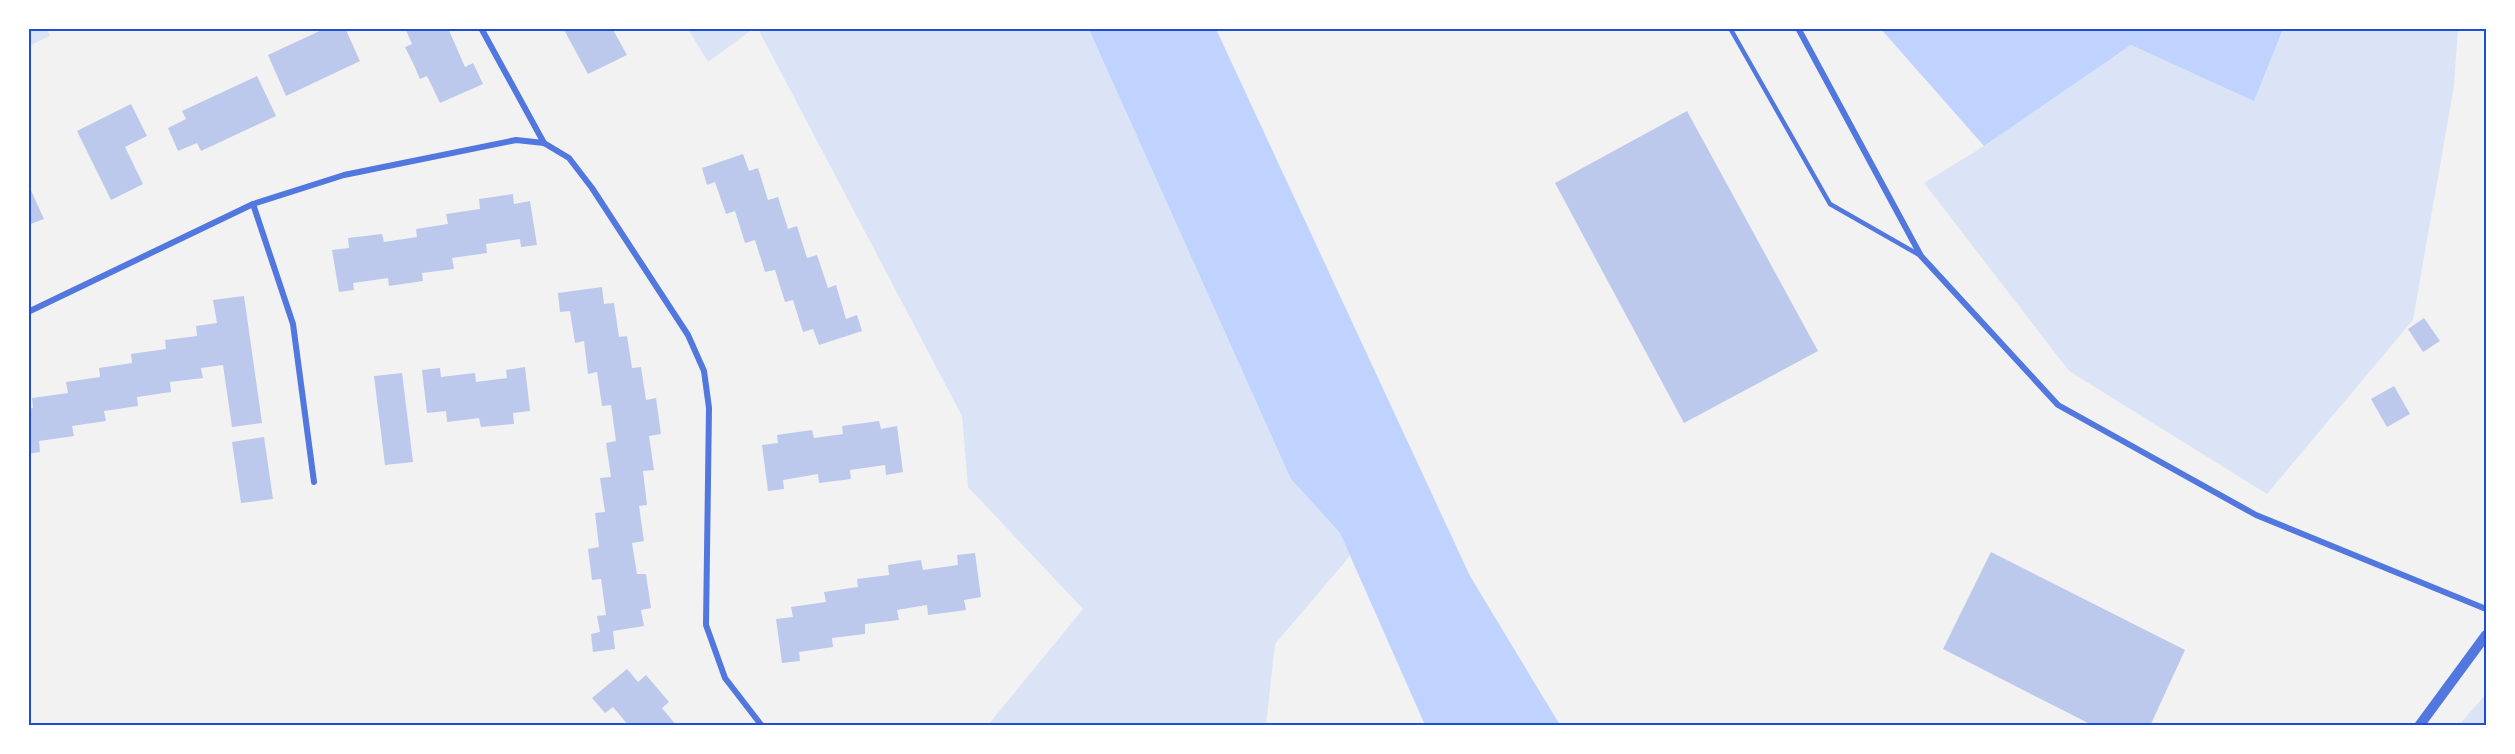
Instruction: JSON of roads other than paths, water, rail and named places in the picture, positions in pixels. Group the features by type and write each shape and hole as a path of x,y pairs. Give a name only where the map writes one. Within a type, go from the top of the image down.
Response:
{"street":[{"path":"481,28 543,143"},
{"path":"1798,28 1922,256 2058,405 2256,515 2487,609"},
{"path":"28,312 253,204 355,173 516,140 543,143 568,158 592,188 688,335 704,371 709,408 706,625 725,678 762,726"},
{"path":"253,204 293,324 314,482"},
{"path":"2419,726 2487,635"}],"lane":[{"path":"1730,28 1830,204 1922,256"}],"water":[{"path":"1089,29 1216,29 1470,576 1560,725 1425,725 1340,533 1291,479"},
{"path":"1881,29 2283,29 2254,101 2131,45 1984,146"}]}
